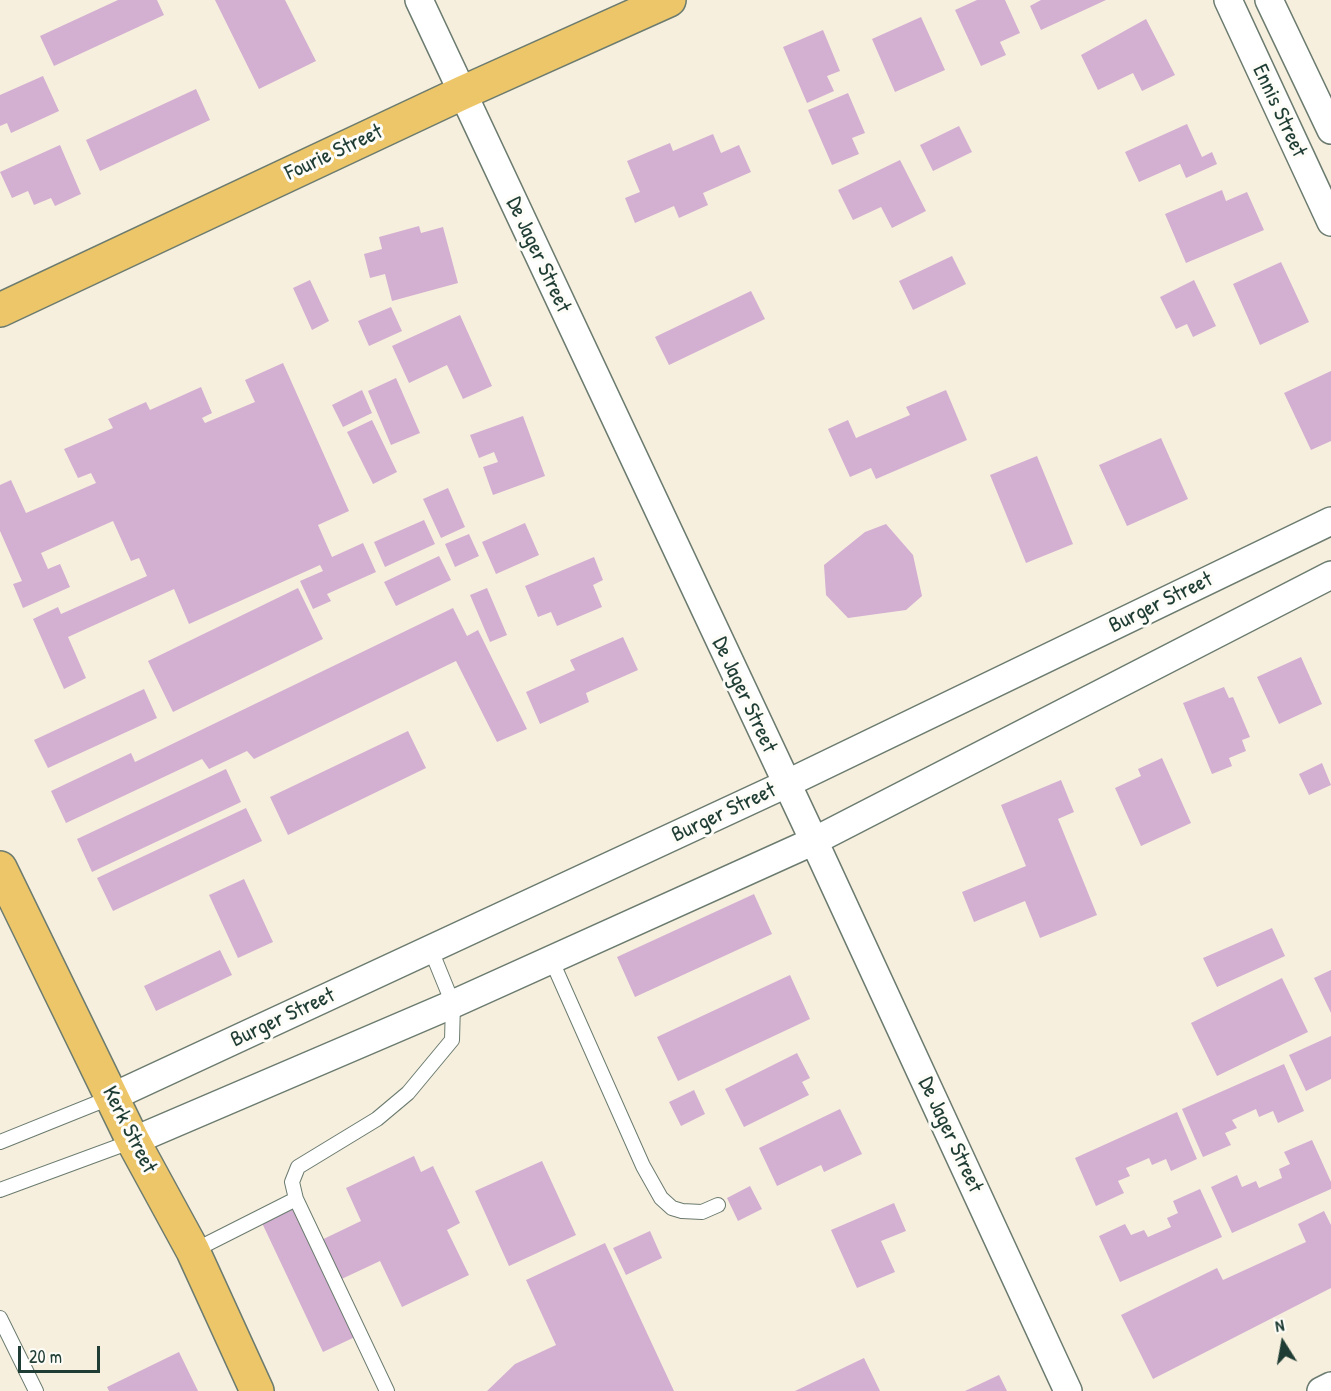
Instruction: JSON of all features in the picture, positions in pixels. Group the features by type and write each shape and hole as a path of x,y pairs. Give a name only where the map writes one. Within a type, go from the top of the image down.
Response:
{"highway":[{"name":"Fourie Street","path":"0,310 462,93 669,0"},
{"name":"Kerk Street","path":"0,868 133,1141 193,1251 257,1391"}],"street":[{"name":"De Jager Street","path":"419,0 814,841 1068,1391"},
{"name":"Ennis Street","path":"1228,0 1331,222"},
{"name":"Ennis Street","path":"1269,0 1331,130"},
{"name":"Burger Street","path":"112,1097 786,784 1331,521"},
{"path":"133,1141 453,1004 814,841 1331,575"},
{"path":"1321,1391 1331,1386"}],"lane":[{"path":"387,1391 296,1199 292,1182 298,1167 377,1119 408,1093 452,1040 453,1004 431,950"},
{"path":"551,959 643,1166 661,1198 672,1208 682,1211 702,1212 718,1205"},
{"path":"0,1142 112,1097"},
{"path":"0,1190 133,1141"},
{"path":"193,1251 296,1199"},
{"path":"0,1318 6,1347 36,1391"}],"building":[{"path":"118,0 157,0 164,15 54,66 40,36"},
{"path":"215,0 285,0 316,61 259,89"},
{"path":"977,0 1005,0 1020,33 1000,42 1006,55 981,66 955,10"},
{"path":"1041,0 1106,0 1041,30 1030,6"},
{"path":"921,17 945,70 895,92 872,39"},
{"path":"1146,19 1175,75 1142,91 1133,73 1098,90 1081,55"},
{"path":"823,30 840,71 827,76 834,91 807,103 783,47"},
{"path":"43,76 59,111 11,133 7,123 0,126 0,95"},
{"path":"196,89 210,120 100,171 86,140"},
{"path":"848,93 865,133 852,138 859,154 832,165 808,110"},
{"path":"1187,124 1202,157 1212,152 1217,164 1186,178 1180,164 1139,182 1125,152"},
{"path":"959,126 972,152 933,171 920,145"},
{"path":"713,134 721,153 739,145 751,172 703,193 708,205 679,218 674,206 635,223 625,198 640,192 627,161 670,143 673,151"},
{"path":"60,145 81,194 55,206 51,198 34,205 28,191 12,198 0,172"},
{"path":"900,160 926,211 892,228 881,207 853,220 838,190"},
{"path":"1222,190 1226,201 1247,192 1264,230 1186,263 1165,214"},
{"path":"419,226 421,233 443,227 458,283 392,301 385,274 370,278 364,254 382,249 379,237"},
{"path":"952,256 966,284 913,310 899,281"},
{"path":"1281,262 1309,322 1260,345 1233,284"},
{"path":"310,280 329,321 312,330 293,288"},
{"path":"1194,280 1216,326 1193,337 1187,324 1176,329 1160,297"},
{"path":"751,291 765,319 669,365 655,337"},
{"path":"391,307 402,331 369,346 358,321"},
{"path":"460,315 492,386 463,399 447,365 409,383 392,346"},
{"path":"283,363 349,511 318,525 332,557 363,543 376,572 327,594 331,601 313,609 300,581 323,571 320,565 189,624 174,589 68,637 86,678 64,689 33,619 58,607 61,614 147,576 139,558 131,561 113,521 41,553 48,569 60,564 70,587 23,608 13,584 22,581 0,531 0,485 11,480 26,513 96,483 91,473 78,478 64,449 113,428 108,419 146,402 150,410 201,387 212,413 202,418 205,423 255,402 245,380"},
{"path":"1331,371 1331,441 1311,450 1284,393"},
{"path":"396,378 420,433 391,445 368,391"},
{"path":"362,390 372,413 343,427 332,405"},
{"path":"946,390 967,440 876,479 871,468 850,477 828,429 848,420 856,438 910,415 906,407"},
{"path":"523,416 545,476 493,495 483,467 498,462 494,452 479,458 470,435"},
{"path":"372,420 397,472 373,484 347,432"},
{"path":"1161,438 1188,499 1127,526 1099,465"},
{"path":"1037,456 1073,544 1026,563 990,475"},
{"path":"448,488 465,527 441,538 423,499"},
{"path":"424,520 435,544 385,567 374,542"},
{"path":"525,523 539,555 496,574 482,542"},
{"path":"886,524 913,555 922,596 906,610 848,618 826,595 824,565 865,532"},
{"path":"469,534 479,556 455,567 445,544"},
{"path":"439,556 451,580 396,606 384,582"},
{"path":"594,557 603,580 593,585 602,607 557,626 551,612 538,617 525,586"},
{"path":"298,588 323,639 173,712 148,661"},
{"path":"487,588 507,635 490,642 470,595"},
{"path":"453,608 467,636 478,630 527,729 497,742 456,661 254,759 247,751 209,769 202,759 66,823 51,791 131,753 135,762"},
{"path":"623,637 638,670 586,693 589,702 540,724 526,692 575,670 570,660"},
{"path":"1301,657 1322,704 1279,724 1257,677"},
{"path":"1224,687 1229,698 1233,697 1250,737 1242,740 1246,751 1229,758 1232,766 1212,774 1183,703"},
{"path":"144,689 157,718 48,768 34,740"},
{"path":"408,731 426,768 288,835 270,797"},
{"path":"1162,758 1191,823 1141,846 1115,788 1141,776 1138,769"},
{"path":"1322,763 1331,785 1309,795 1299,774"},
{"path":"226,769 241,802 92,872 77,839"},
{"path":"1061,780 1074,812 1058,819 1097,915 1040,938 1025,901 974,922 962,892 1026,866 1001,805"},
{"path":"246,808 262,841 113,911 97,878"},
{"path":"244,879 273,942 238,958 209,895"},
{"path":"754,894 772,934 635,997 617,957"},
{"path":"1272,928 1285,956 1217,987 1203,958"},
{"path":"220,950 232,975 156,1011 144,986"},
{"path":"1331,970 1331,1013 1314,978"},
{"path":"790,975 810,1019 678,1081 657,1037"},
{"path":"1282,978 1308,1032 1217,1076 1191,1023"},
{"path":"1331,1036 1331,1079 1306,1091 1289,1055"},
{"path":"797,1053 810,1078 802,1082 809,1095 744,1127 725,1089"},
{"path":"1284,1064 1304,1111 1278,1123 1273,1111 1259,1117 1256,1109 1232,1120 1237,1128 1225,1133 1231,1145 1203,1157 1182,1109"},
{"path":"694,1090 705,1114 681,1126 669,1102"},
{"path":"840,1109 862,1154 824,1172 821,1165 777,1186 759,1148"},
{"path":"1177,1112 1197,1159 1171,1171 1166,1159 1152,1165 1149,1158 1126,1168 1130,1176 1118,1181 1124,1193 1096,1206 1075,1158"},
{"path":"1312,1140 1331,1182 1331,1189 1232,1233 1211,1187 1237,1175 1242,1187 1256,1181 1259,1188 1282,1178 1279,1169 1290,1164 1284,1152"},
{"path":"414,1156 421,1172 433,1166 460,1223 447,1230 469,1275 402,1307 380,1261 331,1284 355,1337 323,1352 262,1223 294,1208 311,1245 361,1221 346,1188"},
{"path":"542,1161 576,1235 509,1266 475,1191"},
{"path":"750,1186 762,1209 738,1221 727,1198"},
{"path":"1200,1189 1222,1237 1120,1282 1099,1236 1125,1224 1131,1235 1144,1230 1148,1237 1171,1227 1167,1218 1178,1213 1173,1201"},
{"path":"894,1203 906,1231 881,1241 895,1272 857,1288 831,1230"},
{"path":"1324,1211 1331,1225 1331,1288 1153,1379 1121,1315 1217,1268 1223,1280 1306,1242 1298,1224"},
{"path":"650,1231 662,1258 626,1275 613,1248"},
{"path":"605,1243 674,1391 487,1391 515,1364 556,1345 526,1280"},
{"path":"179,1352 198,1391 109,1391 107,1387"},
{"path":"864,1358 880,1391 795,1391"},
{"path":"999,1375 1007,1391 965,1391"}]}
